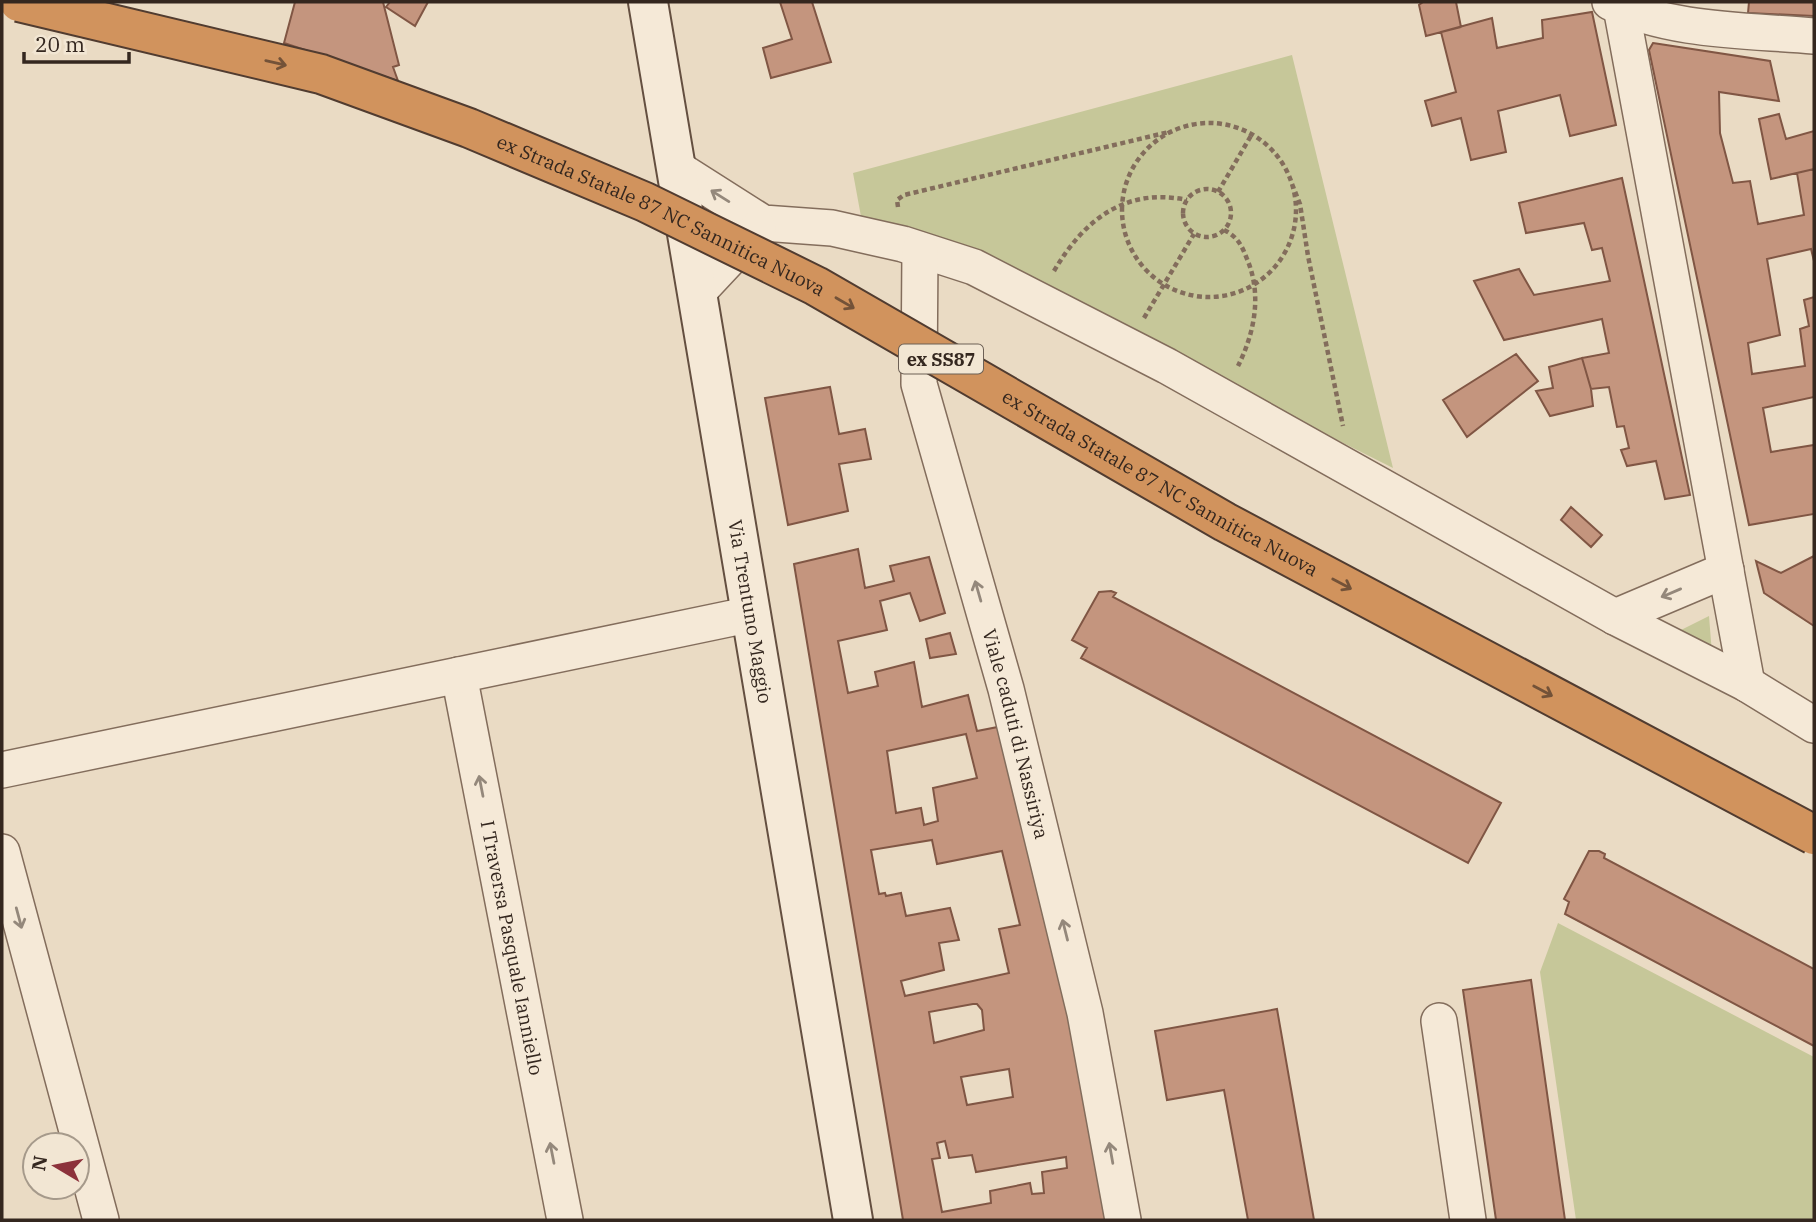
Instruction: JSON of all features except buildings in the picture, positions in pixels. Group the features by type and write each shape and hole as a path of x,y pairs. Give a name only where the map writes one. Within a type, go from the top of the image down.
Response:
{"highway":[{"name":"ex Strada Statale 87 NC Sannitica Nuova","path":"19,2 321,74 469,128 645,202 816,286 1225,522 1814,835"}],"street":[{"name":"Via Trentuno Maggio","path":"648,2 699,291 853,1220"},
{"path":"1747,684 1615,4 1678,23 1814,36"},
{"path":"678,169 763,223 832,228 974,267 1191,379 1615,617 1747,684 1814,725"},
{"path":"699,291 763,223"},
{"name":"Viale caduti di Nassiriya","path":"920,250 919,384 1010,702 1085,1013 1123,1220"},
{"path":"1615,617 1726,570"},
{"path":"2,770 752,614"},
{"name":"I Traversa Pasquale Ianniello","path":"459,675 565,1220"},
{"path":"2,852 100,1220"},
{"path":"1439,1021 1468,1220"}],"path":[{"path":"898,211 897,200 904,195 1199,123 1228,125 1252,134 1278,157 1300,204 1344,431 1332,425"},
{"path":"1169,132 1145,150 1129,175 1121,204 1125,234 1136,259 1155,279 1179,292 1207,298 1234,294 1255,284 1278,263 1291,238 1296,212 1292,184"},
{"path":"1218,192 1252,134"},
{"path":"1206,189 1218,192 1230,207 1229,223 1224,230 1210,237 1194,234 1185,222 1184,207 1187,200 1206,189"},
{"path":"1064,279 1053,273 1067,249 1099,216 1121,204 1147,198 1170,196 1187,200"},
{"path":"1224,230 1234,234 1241,244 1255,284 1253,325 1234,373"},
{"path":"1127,345 1194,234"}],"green space":[{"path":"1292,55 1393,468 967,254 862,222 853,173"},
{"path":"1709,616 1713,666 1663,639"},
{"path":"1558,923 1814,1057 1814,1220 1576,1220 1540,972"}]}
